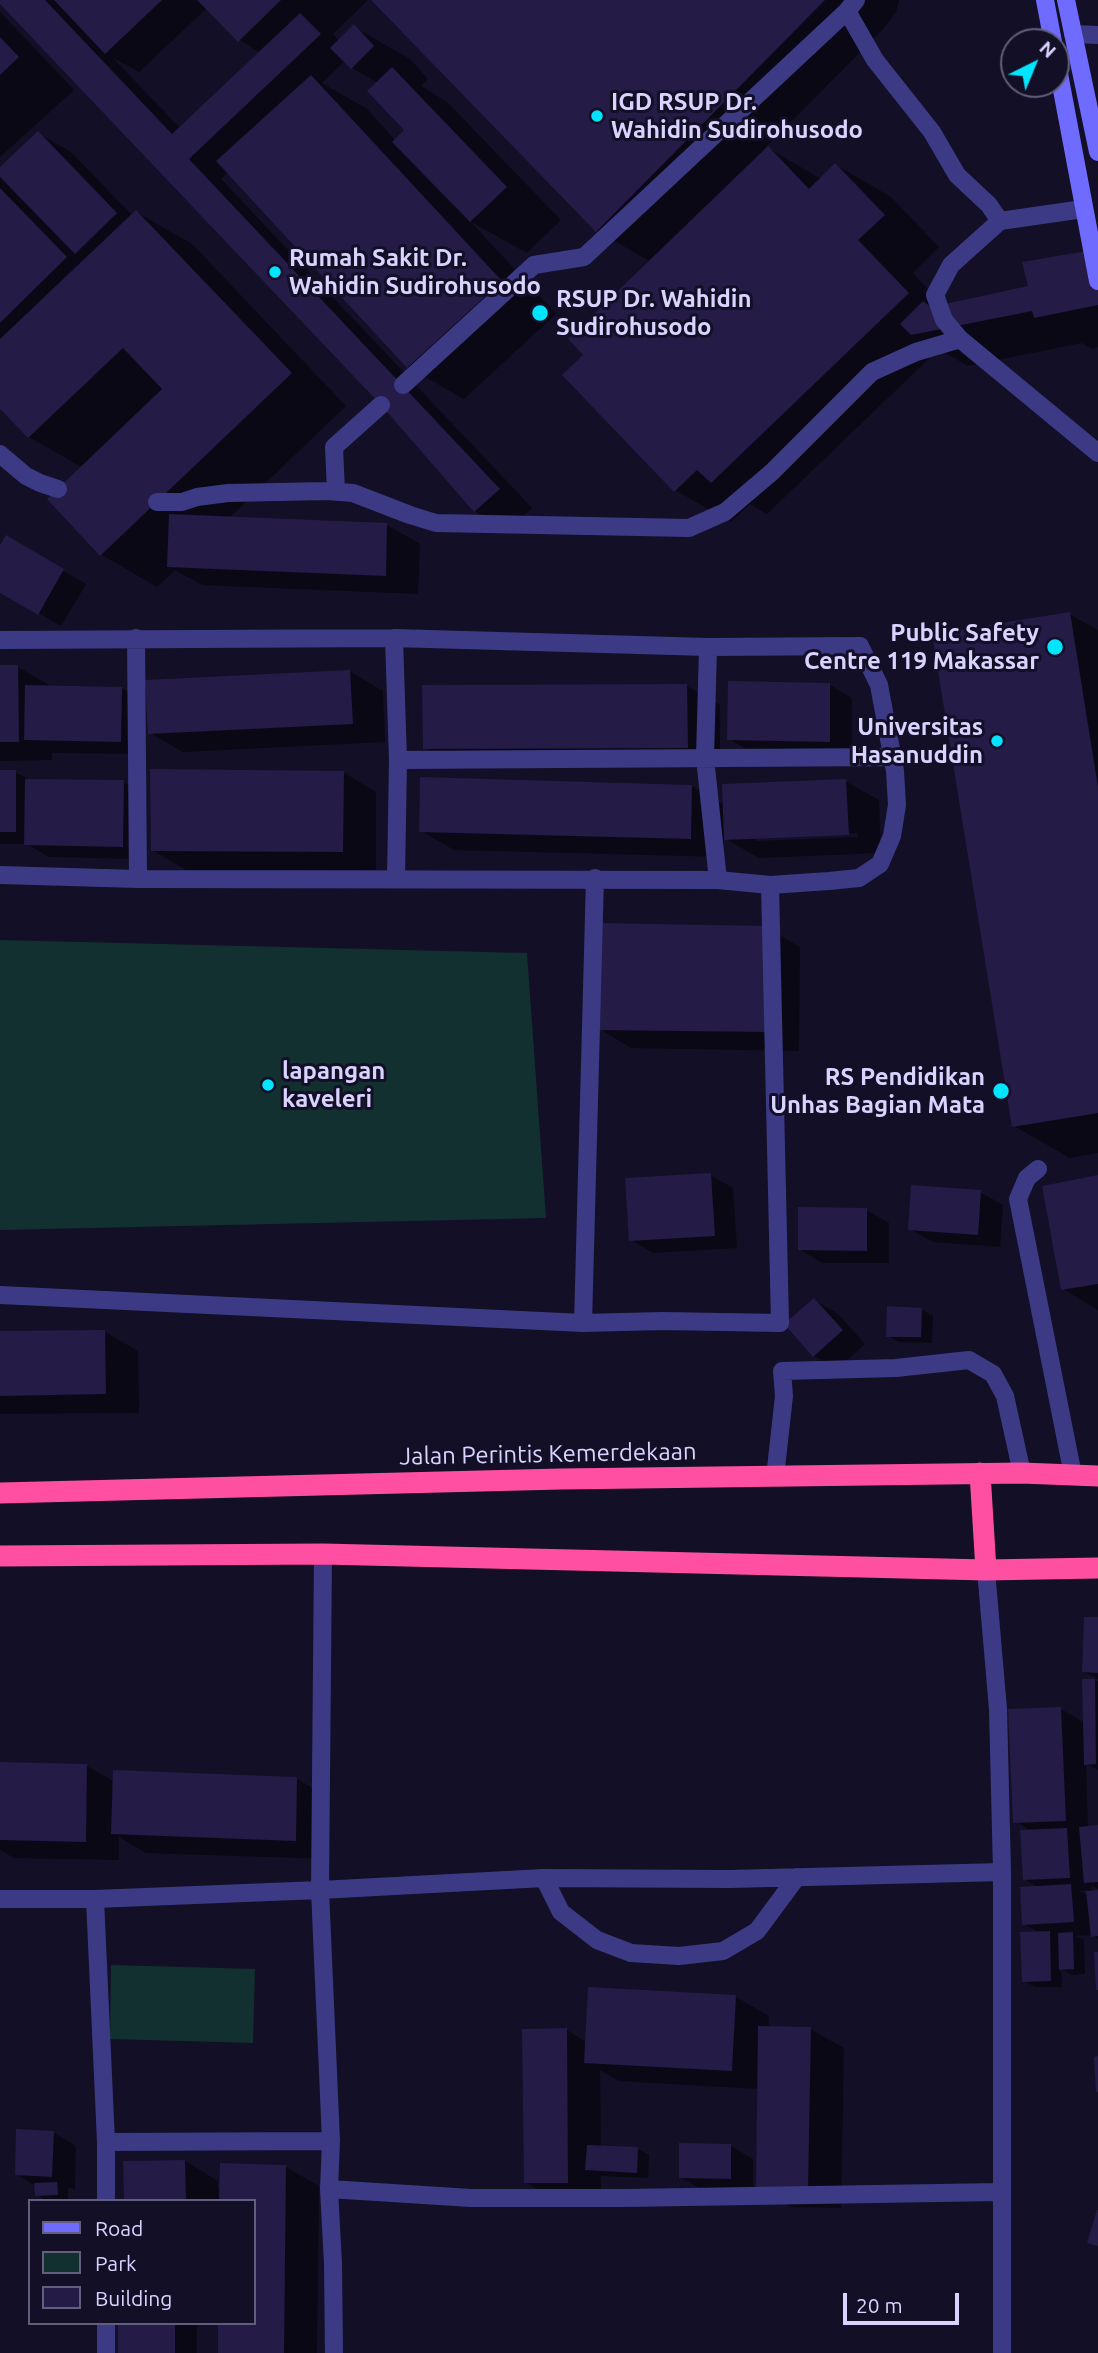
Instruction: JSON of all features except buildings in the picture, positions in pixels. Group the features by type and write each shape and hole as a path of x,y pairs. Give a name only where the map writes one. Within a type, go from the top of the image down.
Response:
{"highway":[{"name":"Jalan Perintis Kemerdekaan","path":"0,1493 561,1479 1022,1473 1098,1476"},
{"path":"980,1474 986,1570"},
{"path":"0,1556 323,1555 986,1570 1098,1568"}],"street":[{"path":"1045,0 1051,28"},
{"path":"1066,0 1098,152"},
{"path":"403,385 534,265 584,257 851,6 875,60 932,132 957,175 989,205 1000,221"},
{"path":"1070,35 1098,35"},
{"path":"1063,98 1098,281"},
{"path":"1083,209 1000,221 951,265 934,295 944,320 960,339 1098,453"},
{"path":"157,502 182,502 228,493 336,491 353,493 436,523 689,528 725,512 772,472 872,372 916,352 960,339"},
{"path":"336,491 334,447 381,405"},
{"path":"0,454 26,476 58,489"},
{"path":"136,638 138,879"},
{"path":"394,638 398,760 396,879"},
{"path":"0,640 394,638 708,647 860,646 879,685 892,757 897,805 892,836 880,864 859,878 770,885 718,880 595,878 138,879 0,875"},
{"path":"708,647 705,758 718,880"},
{"path":"398,760 892,757"},
{"path":"583,1323 595,878"},
{"path":"0,1295 583,1323 780,1323 770,885"},
{"path":"1038,1169 1027,1178 1018,1199 1073,1475"},
{"path":"775,1477 784,1396 782,1371 896,1368 969,1360 993,1374 1006,1396 1022,1473"},
{"path":"323,1555 320,1890 331,2141 329,2189 334,2353"},
{"path":"986,1570 998,1709 1002,1871 1002,2353"},
{"path":"0,1899 95,1899 544,1878 730,1879 1002,1871"},
{"path":"544,1878 561,1912 597,1941 631,1953 679,1956 723,1951 757,1931 797,1877"},
{"path":"95,1899 106,2199"},
{"path":"106,2142 331,2141"},
{"path":"329,2189 471,2198 1001,2192"},
{"path":"106,2325 106,2353"}],"green space":[{"name":"lapangan kaveleri","path":"0,940 527,953 546,1218 0,1230"},
{"path":"111,1965 255,1969 253,2043 110,2039"}],"place":[{"name":"IGD RSUP Dr. Wahidin Sudirohusodo","path":"597,116"},
{"name":"Rumah Sakit Dr. Wahidin Sudirohusodo","path":"275,272"},
{"name":"RSUP Dr. Wahidin Sudirohusodo","path":"540,313"},
{"name":"Public Safety Centre 119 Makassar","path":"1055,647"},
{"name":"Universitas Hasanuddin","path":"997,741"},
{"name":"lapangan kaveleri","path":"268,1085"},
{"name":"RS Pendidikan Unhas Bagian Mata","path":"1001,1091"}]}
